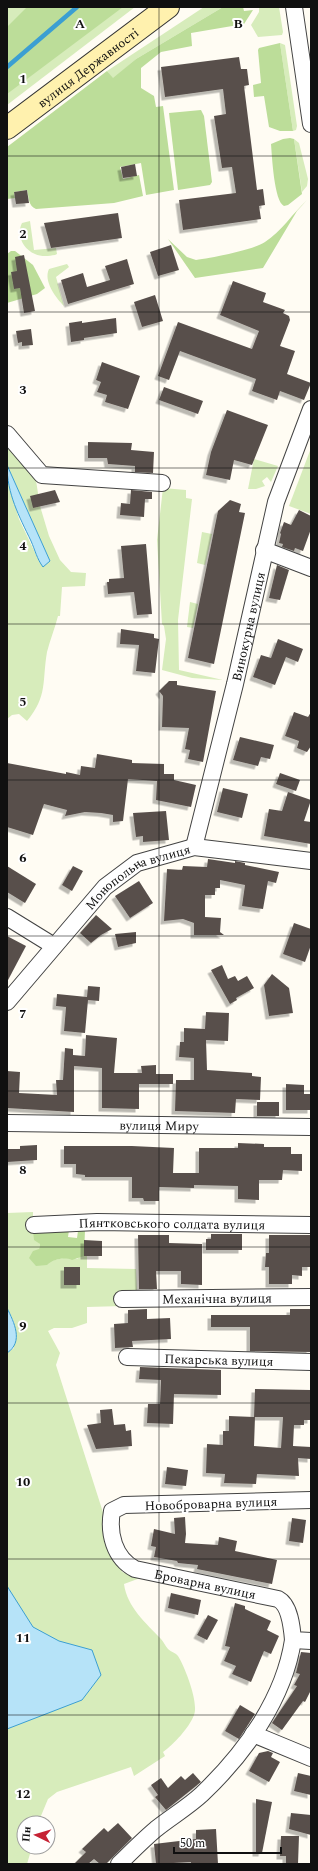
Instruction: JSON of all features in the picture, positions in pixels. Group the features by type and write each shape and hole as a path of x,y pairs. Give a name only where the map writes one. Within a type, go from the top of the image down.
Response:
{"street":[{"name":"вулиця Державності","path":"7,128 168,7"},
{"path":"294,7 311,124"},
{"name":"Винокурна вулиця","path":"194,847 235,684 264,550 280,486 311,409"},
{"path":"7,434 42,476 162,483"},
{"path":"264,550 311,568"},
{"name":"Монопольна вулиця","path":"7,1002 54,946 113,880 137,863 194,847 311,861"},
{"path":"7,917 54,946"},
{"name":"вулиця Миру","path":"7,1123 311,1128"},
{"name":"Пянтковського солдата вулиця","path":"34,1225 97,1222 311,1225"},
{"name":"Механічна вулиця","path":"122,1299 311,1297"},
{"name":"Пекарська вулиця","path":"127,1357 311,1362"},
{"name":"Новоброварна вулиця","path":"112,1511 118,1507 129,1505 311,1500"},
{"name":"Броварна вулиця","path":"112,1511 111,1523 115,1547 117,1553 128,1565 135,1569 281,1600 287,1612 293,1640"},
{"path":"118,1864 156,1829 202,1794 227,1767 253,1734 276,1695 288,1665 293,1640 311,1641"},
{"path":"253,1734 311,1758"}],"green space":[{"path":"7,7 135,7 7,105"},
{"path":"27,7 123,7 7,94 7,27"},
{"path":"204,7 223,7 136,59 113,79 107,71"},
{"path":"223,7 243,7 244,11 253,10 244,24 191,33 192,46 161,52 141,68 141,88 154,96 156,107 163,106 174,190 146,195 141,163 120,167 123,179 139,175 143,196 114,203 36,209 30,204 27,190 14,192 15,198 7,199 7,147 107,71 113,78 136,59"},
{"path":"259,7 279,7 283,32 282,35 258,37 251,25 259,12"},
{"path":"280,43 285,45 297,126 296,130 293,131"},
{"path":"280,43 293,131 280,131 269,127 264,96 254,97 253,85 261,83 258,50 259,48"},
{"path":"201,110 204,116 212,182 210,185 178,190 169,113"},
{"path":"290,138 294,139 302,194 288,205 284,206 278,196 276,187 271,144"},
{"path":"294,139 299,143 308,179 307,186 302,192"},
{"path":"297,211 263,268 195,278 168,239 187,257 196,260 242,251 259,245 271,238"},
{"path":"30,221 34,250 56,248 57,254 42,256 37,255 27,249 20,237 20,228 22,223"},
{"path":"11,251 15,251 33,265 45,288 37,294 7,303 7,254"},
{"path":"67,264 69,267 56,277 64,306 57,299 51,289 48,274 49,269"},
{"path":"7,439 35,474 40,506 49,536 60,560 71,572 86,573 85,586 62,587 60,616 58,616 47,652 41,696 34,712 27,721 19,714 12,715 7,719 7,478 19,519 40,563 50,561 7,465"},
{"path":"311,448 311,514 289,506"},
{"path":"254,459 278,466 271,482 267,477 262,481 265,486 256,489 248,489"},
{"path":"163,488 186,490 186,498 192,499 178,620 179,670 223,680 192,678 162,670 166,639 164,626 162,624 157,540"},
{"path":"202,532 212,534 205,565 197,563"},
{"path":"190,602 198,604 193,628 187,627"},
{"path":"33,1212 33,1230 40,1244 39,1249 51,1261 67,1257 77,1259 81,1256 87,1256 87,1268 136,1269 137,1292 123,1306 87,1307 87,1323 72,1328 54,1328 48,1331 60,1353 56,1365 122,1572 143,1577 124,1584 129,1600 143,1621 162,1640 168,1649 178,1656 184,1668 195,1702 192,1720 172,1745 163,1752 165,1756 134,1776 131,1767 57,1792 48,1799 41,1815 16,1815 16,1855 30,1855 27,1864 7,1864 7,1353 14,1348 14,1322 7,1308 7,1213"},
{"path":"33,1230 69,1230 68,1237 77,1238 78,1231 85,1230 84,1256 72,1260 59,1259 52,1261 47,1265 36,1266 29,1258 33,1251 39,1249 40,1244 34,1240"}],"water":[{"path":"7,465 50,561 43,567 14,504 9,486"},
{"path":"7,1308 15,1325 16,1338 12,1348 7,1353"},
{"path":"7,1586 33,1627 59,1641 92,1650 101,1675 82,1700 7,1729"}],"building":[{"path":"239,57 241,69 247,69 249,85 244,86 257,190 263,189 265,205 259,206 261,219 183,230 179,200 236,193 232,167 222,168 214,116 226,114 223,89 165,97 161,67"},
{"path":"135,164 137,176 123,178 121,167"},
{"path":"27,190 29,203 16,204 14,192"},
{"path":"118,213 122,238 51,248 44,223"},
{"path":"171,245 179,270 158,276 150,252"},
{"path":"24,255 35,311 24,313 20,288 14,289 11,272 17,271 15,257"},
{"path":"127,259 134,284 68,304 61,280 83,273 87,287 110,280 105,266"},
{"path":"233,281 266,293 263,302 285,310 283,313 289,316 290,320 280,346 295,351 287,374 311,383 304,400 280,391 277,400 252,391 256,379 180,351 169,380 158,376 178,322 252,349 259,331 220,315"},
{"path":"155,295 163,321 142,327 134,302"},
{"path":"116,318 117,333 84,338 84,340 71,342 69,323 82,321 82,323"},
{"path":"31,329 33,345 22,346 22,342 18,343 16,331"},
{"path":"102,362 140,376 128,409 105,402 107,395 97,392 101,382 96,380"},
{"path":"164,387 203,401 198,414 159,400"},
{"path":"227,410 268,425 252,465 234,460 230,480 206,475 211,452"},
{"path":"88,442 132,443 131,450 154,452 153,473 135,472 135,466 108,464 107,458 88,458"},
{"path":"55,490 60,502 33,508 30,496"},
{"path":"131,490 152,492 152,499 145,499 144,517 120,515 121,503 130,504"},
{"path":"230,500 241,504 239,512 245,513 214,664 188,658 218,511"},
{"path":"299,510 311,516 311,529 303,551 295,548 294,551 282,547 283,544 279,543 280,533 284,522 291,525"},
{"path":"146,544 152,614 137,615 134,592 108,594 107,582 109,582 109,579 124,578 121,546"},
{"path":"277,565 289,570 280,600 269,598"},
{"path":"121,629 154,634 154,638 159,639 155,673 136,671 139,645 120,644"},
{"path":"278,639 303,649 298,662 286,657 275,685 253,677 261,655 271,658"},
{"path":"169,681 177,681 177,685 216,691 203,762 188,759 190,750 185,749 189,728 162,727 163,696 159,691"},
{"path":"294,712 308,717 311,712 311,746 307,752 297,748 299,741 285,736"},
{"path":"240,737 274,745 270,759 261,757 258,766 233,760"},
{"path":"97,754 132,760 132,763 164,764 164,774 174,774 174,780 196,785 191,807 156,800 157,781 128,779 123,821 113,822 113,815 101,813 85,812 65,816 67,810 44,804 33,835 7,827 7,763 66,774 66,772 80,775 81,766 95,768"},
{"path":"280,773 300,780 296,791 276,784"},
{"path":"223,788 248,794 242,818 217,812"},
{"path":"288,792 311,800 304,821 311,822 311,844 264,836 269,809 282,811"},
{"path":"166,811 169,840 143,842 143,836 136,837 133,813"},
{"path":"208,859 235,863 235,861 245,863 245,865 279,872 276,883 268,881 263,909 242,906 245,885 220,880 220,888 215,888 215,895 205,895 205,917 221,918 220,932 224,935 194,935 194,923 183,919 164,921 167,869 182,870 183,866 207,867"},
{"path":"7,866 36,884 25,903 7,892"},
{"path":"73,866 83,871 72,891 62,885"},
{"path":"139,881 153,903 130,918 115,896"},
{"path":"96,915 112,929 91,943 80,933"},
{"path":"294,923 311,929 311,945 305,962 283,954"},
{"path":"136,932 136,943 118,947 115,934"},
{"path":"7,936 26,946 7,982"},
{"path":"222,965 228,979 235,976 238,981 247,976 254,988 236,998 237,1000 230,1004 211,970"},
{"path":"272,974 289,988 293,1013 269,1016 264,985"},
{"path":"88,986 100,987 99,1001 88,1000 85,1033 64,1031 66,1007 56,1006 57,994 87,997"},
{"path":"206,1012 229,1013 228,1041 206,1040 207,1070 252,1073 252,1076 261,1077 260,1100 236,1099 235,1113 175,1111 176,1080 194,1080 194,1058 179,1057 180,1042 184,1042 184,1028 205,1029"},
{"path":"86,1035 117,1038 114,1073 142,1073 141,1066 156,1065 156,1074 173,1074 173,1084 139,1084 139,1109 102,1108 102,1068 74,1066 74,1112 7,1108 7,1071 20,1072 19,1093 57,1095 56,1080 63,1080 65,1048 73,1049 73,1055 85,1056"},
{"path":"286,1084 304,1085 304,1094 311,1094 311,1110 286,1110"},
{"path":"257,1102 279,1102 279,1116 257,1116"},
{"path":"238,1143 264,1144 264,1147 291,1147 291,1154 302,1154 302,1171 283,1170 282,1180 259,1180 259,1200 238,1199 238,1186 194,1185 194,1188 159,1187 159,1201 144,1201 143,1198 132,1198 132,1177 85,1177 85,1175 76,1174 76,1164 64,1164 64,1146 132,1146 174,1148 173,1173 199,1173 199,1148 238,1148"},
{"path":"37,1145 37,1160 7,1162 7,1149 20,1149 20,1146"},
{"path":"211,1234 242,1234 242,1250 206,1250 206,1239 211,1239"},
{"path":"138,1235 169,1235 169,1243 202,1244 202,1285 181,1284 181,1271 156,1271 157,1289 139,1289"},
{"path":"269,1235 311,1235 311,1267 302,1267 302,1276 292,1275 292,1284 269,1284 269,1267 265,1267 266,1253 269,1253"},
{"path":"84,1240 102,1241 102,1256 84,1256"},
{"path":"64,1267 80,1267 80,1285 64,1285"},
{"path":"147,1309 147,1319 170,1318 171,1339 132,1341 133,1347 115,1348 114,1324 128,1323 128,1310"},
{"path":"290,1309 311,1309 310,1352 250,1351 250,1327 211,1327 211,1315 290,1315"},
{"path":"140,1367 221,1370 221,1395 174,1394 173,1424 147,1423 148,1404 160,1404 161,1380 139,1379"},
{"path":"255,1389 311,1390 311,1420 304,1420 304,1425 294,1425 293,1446 311,1447 311,1459 298,1458 299,1476 257,1474 256,1484 224,1483 225,1474 206,1473 207,1444 223,1445 223,1431 229,1431 229,1416 254,1417","holes":["255,1417 283,1417 281,1448 254,1446"]},
{"path":"112,1409 114,1425 125,1424 126,1431 131,1430 132,1446 96,1449 87,1425 101,1423 100,1410"},
{"path":"167,1467 188,1470 186,1486 165,1484"},
{"path":"185,1517 185,1543 218,1545 219,1537 237,1541 235,1551 277,1560 272,1584 197,1569 198,1565 178,1563 177,1561 154,1557 156,1547 151,1546 154,1529 175,1534 174,1518"},
{"path":"292,1518 306,1520 303,1543 289,1541"},
{"path":"171,1593 201,1600 198,1615 168,1608"},
{"path":"235,1603 245,1606 245,1609 271,1621 267,1630 279,1636 271,1654 264,1651 251,1682 232,1674 236,1666 224,1661 230,1647 225,1646"},
{"path":"208,1615 218,1620 207,1640 197,1635"},
{"path":"301,1652 311,1653 311,1690 305,1702 303,1701 282,1730 272,1723 297,1686 294,1685 300,1674 296,1673"},
{"path":"240,1705 255,1714 239,1739 225,1731"},
{"path":"268,1751 273,1753 271,1757 280,1762 269,1782 249,1771 259,1753"},
{"path":"193,1773 201,1782 166,1810 155,1797 158,1795 151,1785 161,1778 168,1788 181,1776 185,1780"},
{"path":"298,1773 311,1776 311,1795 294,1791"},
{"path":"256,1799 272,1802 262,1853 256,1853"},
{"path":"291,1813 311,1815 311,1835 289,1829"},
{"path":"118,1823 132,1838 106,1864 100,1864 94,1859 88,1864 74,1864 86,1852 82,1849 104,1828 108,1832"},
{"path":"216,1829 218,1864 191,1864 191,1862 156,1864 154,1844 196,1839 196,1830"},
{"path":"281,1836 299,1836 298,1864 286,1864 286,1856 280,1856"}],"waterway":[{"path":"7,67 77,7"}]}
